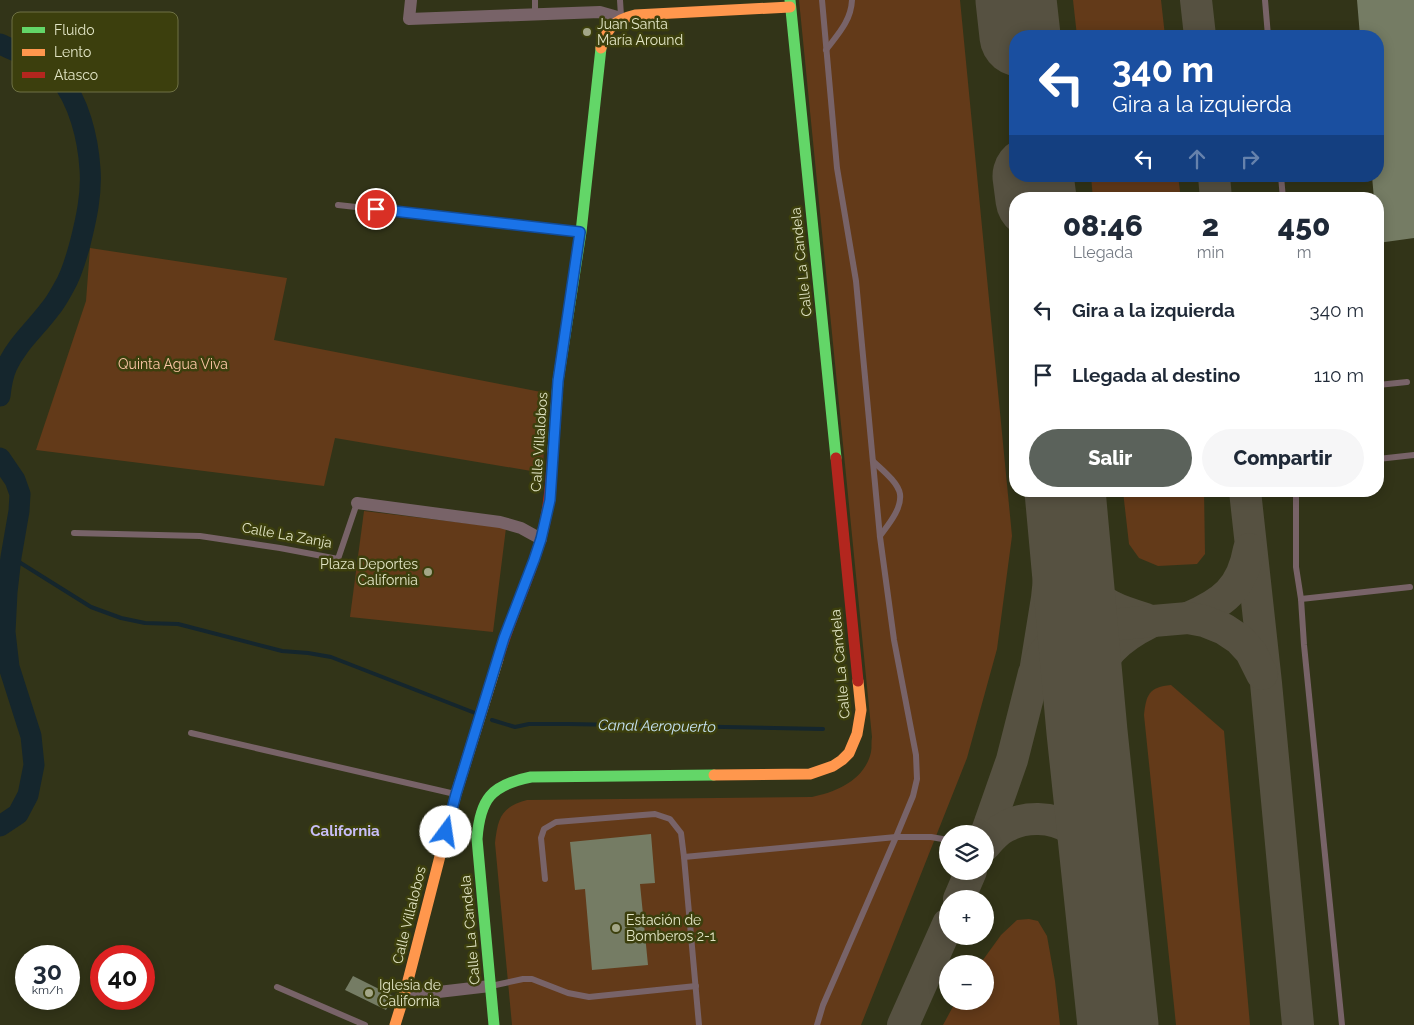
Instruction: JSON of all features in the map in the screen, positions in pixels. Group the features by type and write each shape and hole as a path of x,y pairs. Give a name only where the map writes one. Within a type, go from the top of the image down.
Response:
{"street":[{"path":"411,0 409,19 600,12 621,18 790,4"},
{"name":"Calle La Candela","path":"494,1025 477,838 480,813 495,791 505,784 531,778 810,774 832,768 850,752 856,741 860,727 861,710 790,4"},
{"name":"Calle Villalobos","path":"395,1025 456,794 504,638 541,539 550,500 558,381 580,232 600,53 605,35 612,25 621,18"},
{"name":"Calle La Zanja","path":"357,503 500,522 521,528 541,539"},
{"path":"404,996 490,986"}],"lane":[{"path":"535,0 535,13"},
{"path":"620,0 621,18"},
{"path":"817,1025 823,1004 913,796 917,779 916,755 894,640 880,537 856,281 837,168 822,0"},
{"path":"826,50 845,24 851,11 852,0"},
{"path":"1264,0 1267,30"},
{"path":"338,205 580,232"},
{"path":"1384,384 1407,382"},
{"path":"1384,458 1414,455"},
{"path":"872,461 892,480 900,494 899,505 880,537"},
{"path":"1296,497 1296,567 1301,600 1342,1025"},
{"name":"Calle La Zanja","path":"74,533 200,536 338,559 357,503"},
{"path":"1301,600 1410,587"},
{"path":"191,733 456,794"},
{"path":"544,879 541,838 544,829 556,822 655,814 670,819 681,833 700,1025"},
{"path":"684,857 896,837 939,838"},
{"path":"490,986 523,979 532,980 568,993 589,997 696,986"},
{"path":"277,987 365,1025"}],"green space":[{"path":"799,0 960,0 1012,536 997,649 967,758 861,1025 512,1025 495,843 502,815 511,806 527,800 812,797 840,788 863,770 871,752 872,737"},
{"path":"1073,0 1161,0 1164,30 1076,30"},
{"path":"1092,182 1179,182 1180,192 1092,192"},
{"name":"Quinta Agua Viva","path":"90,248 287,278 274,340 546,393 543,473 335,438 324,486 36,450 86,301"},
{"path":"1124,497 1204,497 1205,554 1197,564 1158,566 1139,558 1129,544"},
{"name":"Plaza Deportes California","path":"364,511 506,528 493,632 350,617"},
{"path":"1171,685 1224,731 1250,1025 1176,1025 1144,715 1150,693 1158,688"},
{"path":"1029,919 1038,921 1047,936 1060,1025 943,1025 951,1010 994,1010 994,955 987,955 1001,935 1017,920"}],"building":[{"path":"1357,0 1414,0 1414,238 1384,242 1384,192 1373,192 1373,182 1384,182 1384,30 1360,30"},
{"name":"Estación de Bomberos 2-1","path":"651,834 655,883 640,884 648,965 592,970 585,889 575,890 570,842"},
{"name":"Iglesia de California","path":"353,976 393,996 386,1010 345,990"}],"waterway":[{"path":"0,44 12,49"},
{"path":"0,396 4,373 11,358 21,343 54,304 69,277 74,266 84,226 89,197 89,157 81,120 69,92"},
{"path":"0,458 15,480 20,494 7,592 5,632 9,667 31,736 34,765 28,795 18,814 0,826"},
{"path":"11,557 91,607 121,618 145,623 178,624 282,651 331,657 475,713"},
{"name":"Canal Aeropuerto","path":"492,720 515,727 529,724 569,724 823,729"}],"taxiway":[{"path":"1196,0 1199,30"},
{"path":"1215,182 1215,192"},
{"path":"1036,666 1047,598 1055,497"},
{"path":"1246,497 1266,683 1298,1025"},
{"path":"1188,618 1211,607 1229,593 1241,575 1249,549"},
{"path":"1071,556 1082,581 1095,596 1119,610 1146,619"},
{"path":"989,825 1012,760 1034,673 1042,656 1053,642 1066,633 1078,628 1153,621 1188,618 1204,621 1224,629 1239,639 1251,652 1262,674"},
{"path":"1087,732 1090,695 1099,667 1120,641 1149,623"},
{"path":"994,835 1013,823 1029,819 1047,820 1064,825 1075,832 1101,859"},
{"path":"963,890 967,880"},
{"path":"903,1025 939,944"}],"runway":[{"path":"1016,0 1019,30"},
{"path":"1034,182 1035,192"},
{"path":"1066,497 1087,732 1118,1025"}],"traffic: fast":[{"path":"790,0 836,458"},
{"path":"553,451 558,381 581,232 601,48"},
{"path":"494,1025 477,839 481,814 490,796 506,784 531,777 714,775"}],"traffic: slow":[{"path":"601,48 612,26 622,19 635,15 790,7"},
{"path":"395,1025 456,794 498,659"},
{"path":"714,775 810,774 833,766 849,753 857,734 861,710 858,681"}],"traffic: jam":[{"path":"498,659 544,528 553,451"},
{"path":"836,458 858,681"}],"place":[{"name":"Juan Santa María Around","path":"587,32"},
{"name":"Plaza Deportes California","path":"428,572"},
{"name":"Estación de Bomberos 2-1","path":"616,928"},
{"name":"Iglesia de California","path":"369,993"}],"district":[{"name":"California","path":"345,831"}],"route":[{"path":"376,209 580,232 558,381 550,500 541,539 504,638 446,832"}]}
